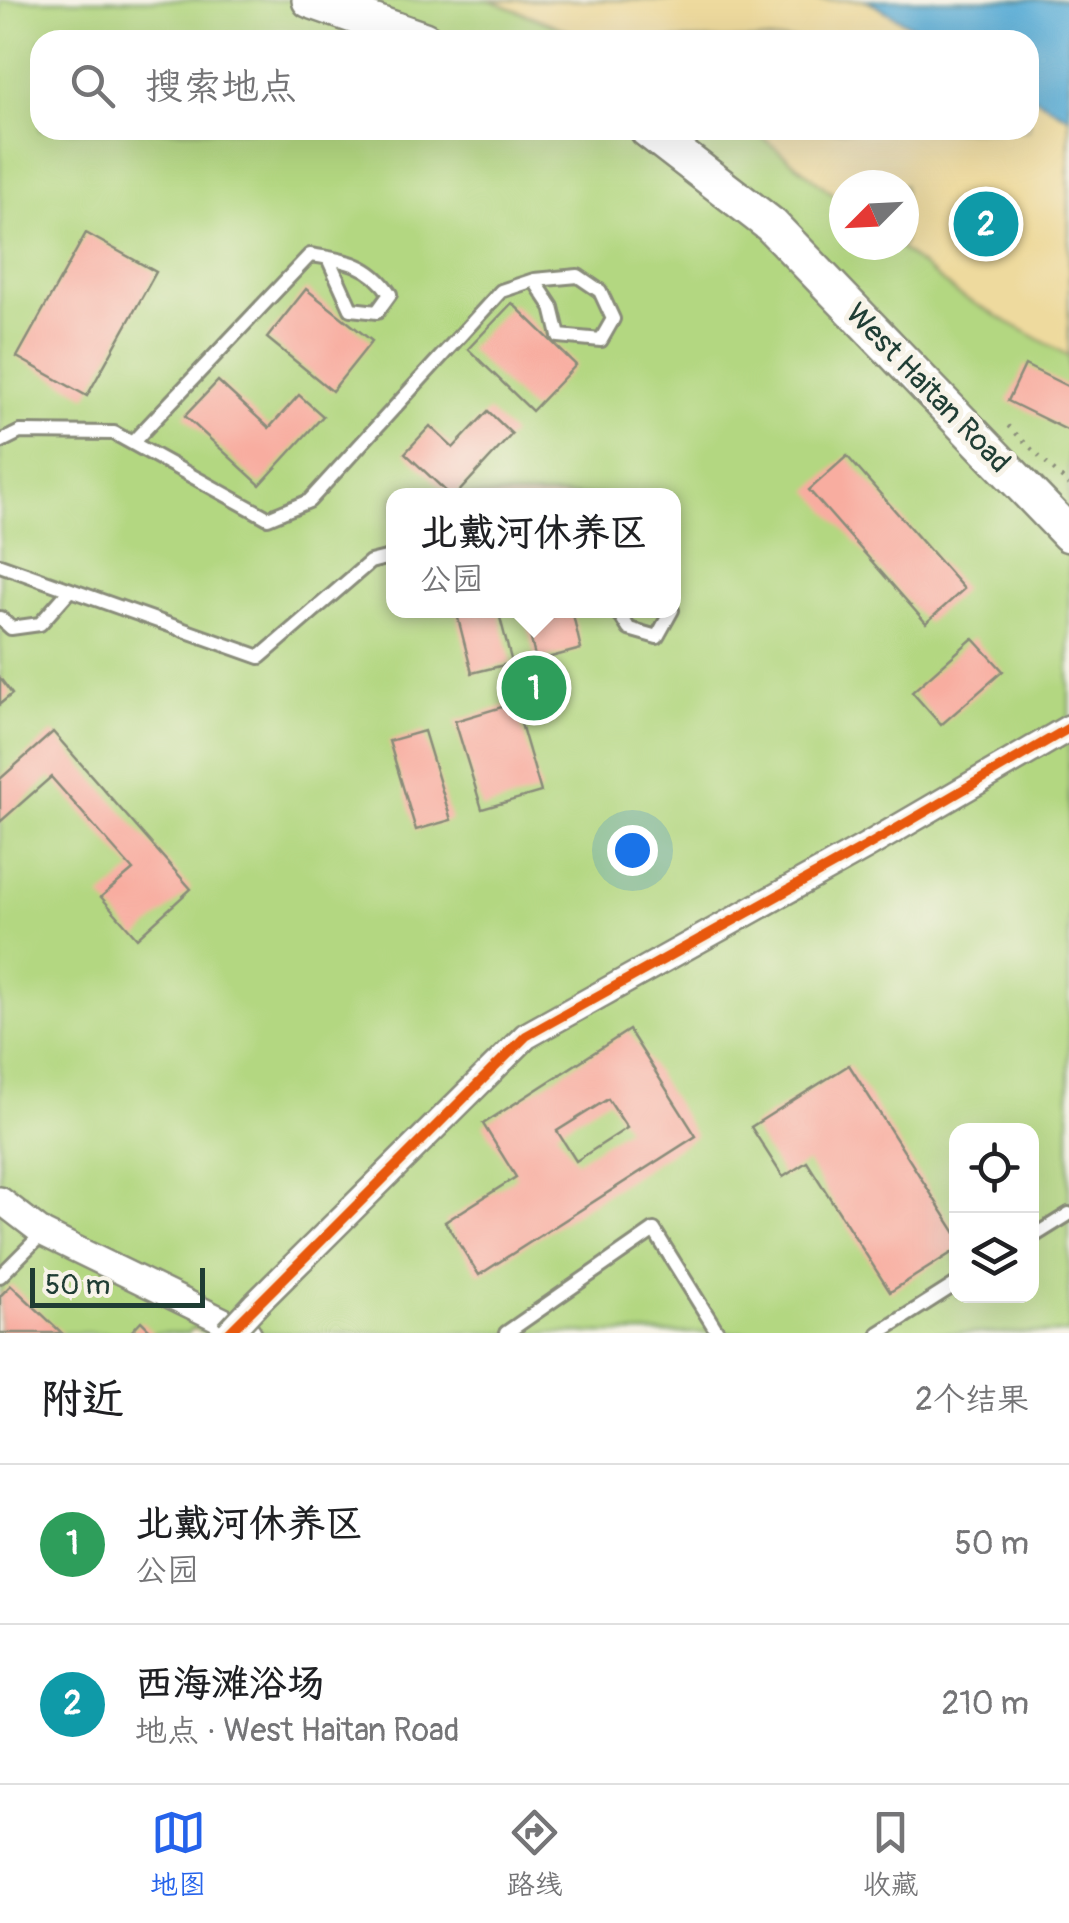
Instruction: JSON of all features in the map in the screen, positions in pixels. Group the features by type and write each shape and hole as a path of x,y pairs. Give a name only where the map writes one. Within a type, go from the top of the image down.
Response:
{"main road":[{"path":"310,0 396,30"},
{"name":"West Haitan Road","path":"661,140 771,226 1069,534"}],"street":[{"path":"230,1333 526,1036 866,847 1069,728"},
{"path":"0,1200 43,1232 248,1333"}],"lane":[{"path":"132,443 310,256 328,258 353,262 378,276 390,294 377,312 351,309 328,258"},
{"path":"0,442 20,432 114,433 268,518 309,501 501,291 534,280 578,276 600,291 613,319 601,340 560,336 552,307 534,280"},
{"path":"0,565 260,656 370,562 386,558"},
{"path":"0,618 11,628 40,624 70,590"},
{"path":"622,618 628,629 656,637 667,618"},
{"path":"1039,1233 1069,1214"},
{"path":"506,1333 654,1230 718,1333"},
{"path":"0,1276 43,1232"},
{"path":"879,1333 949,1288"}],"green space":[{"path":"0,0 1069,0 1069,1333 205,1333 193,1328 188,1333 0,1333"}],"sand":[{"path":"490,0 866,0 918,30 566,30"},
{"path":"1039,100 1069,117 1069,356 959,295 915,260 919,260 919,170 829,170 829,191 765,140 1039,140"}],"water":[{"path":"867,0 1069,0 1069,117 1039,100 1039,30 919,30"}],"building":[{"path":"86,233 156,272 87,396 17,357"},
{"path":"306,289 372,341 332,391 267,338"},
{"path":"512,303 576,365 532,411 468,349"},
{"path":"1025,365 1069,387 1069,431 1008,401"},
{"path":"218,381 269,428 299,395 323,416 260,485 185,416"},
{"path":"488,411 512,434 462,488 442,488 405,453 430,426 453,448"},
{"path":"847,456 964,589 926,623 809,490"},
{"path":"458,618 500,618 512,663 472,673"},
{"path":"526,618 574,618 581,649 536,661"},
{"path":"973,638 1003,671 941,725 912,692"},
{"path":"0,678 12,694 0,704"},
{"path":"515,703 541,792 482,809 455,721"},
{"path":"424,731 451,820 416,830 389,741"},
{"path":"53,732 191,889 137,938 101,897 133,870 51,777 0,822 0,779"},
{"path":"629,1030 696,1136 479,1275 445,1222 516,1177 483,1124","holes":["608,1099 627,1128 576,1161 557,1131"]},
{"path":"849,1065 949,1222 949,1254 890,1292 807,1162 783,1177 751,1127"},
{"path":"11,1285 62,1333 0,1333 0,1296"},
{"path":"141,1321 153,1333 130,1333"}],"cycle path":[{"path":"229,1333 526,1036 1069,728"}],"place":[{"name":"西海滩浴场","path":"986,224"},
{"name":"北戴河休养区","path":"534,688"}]}
